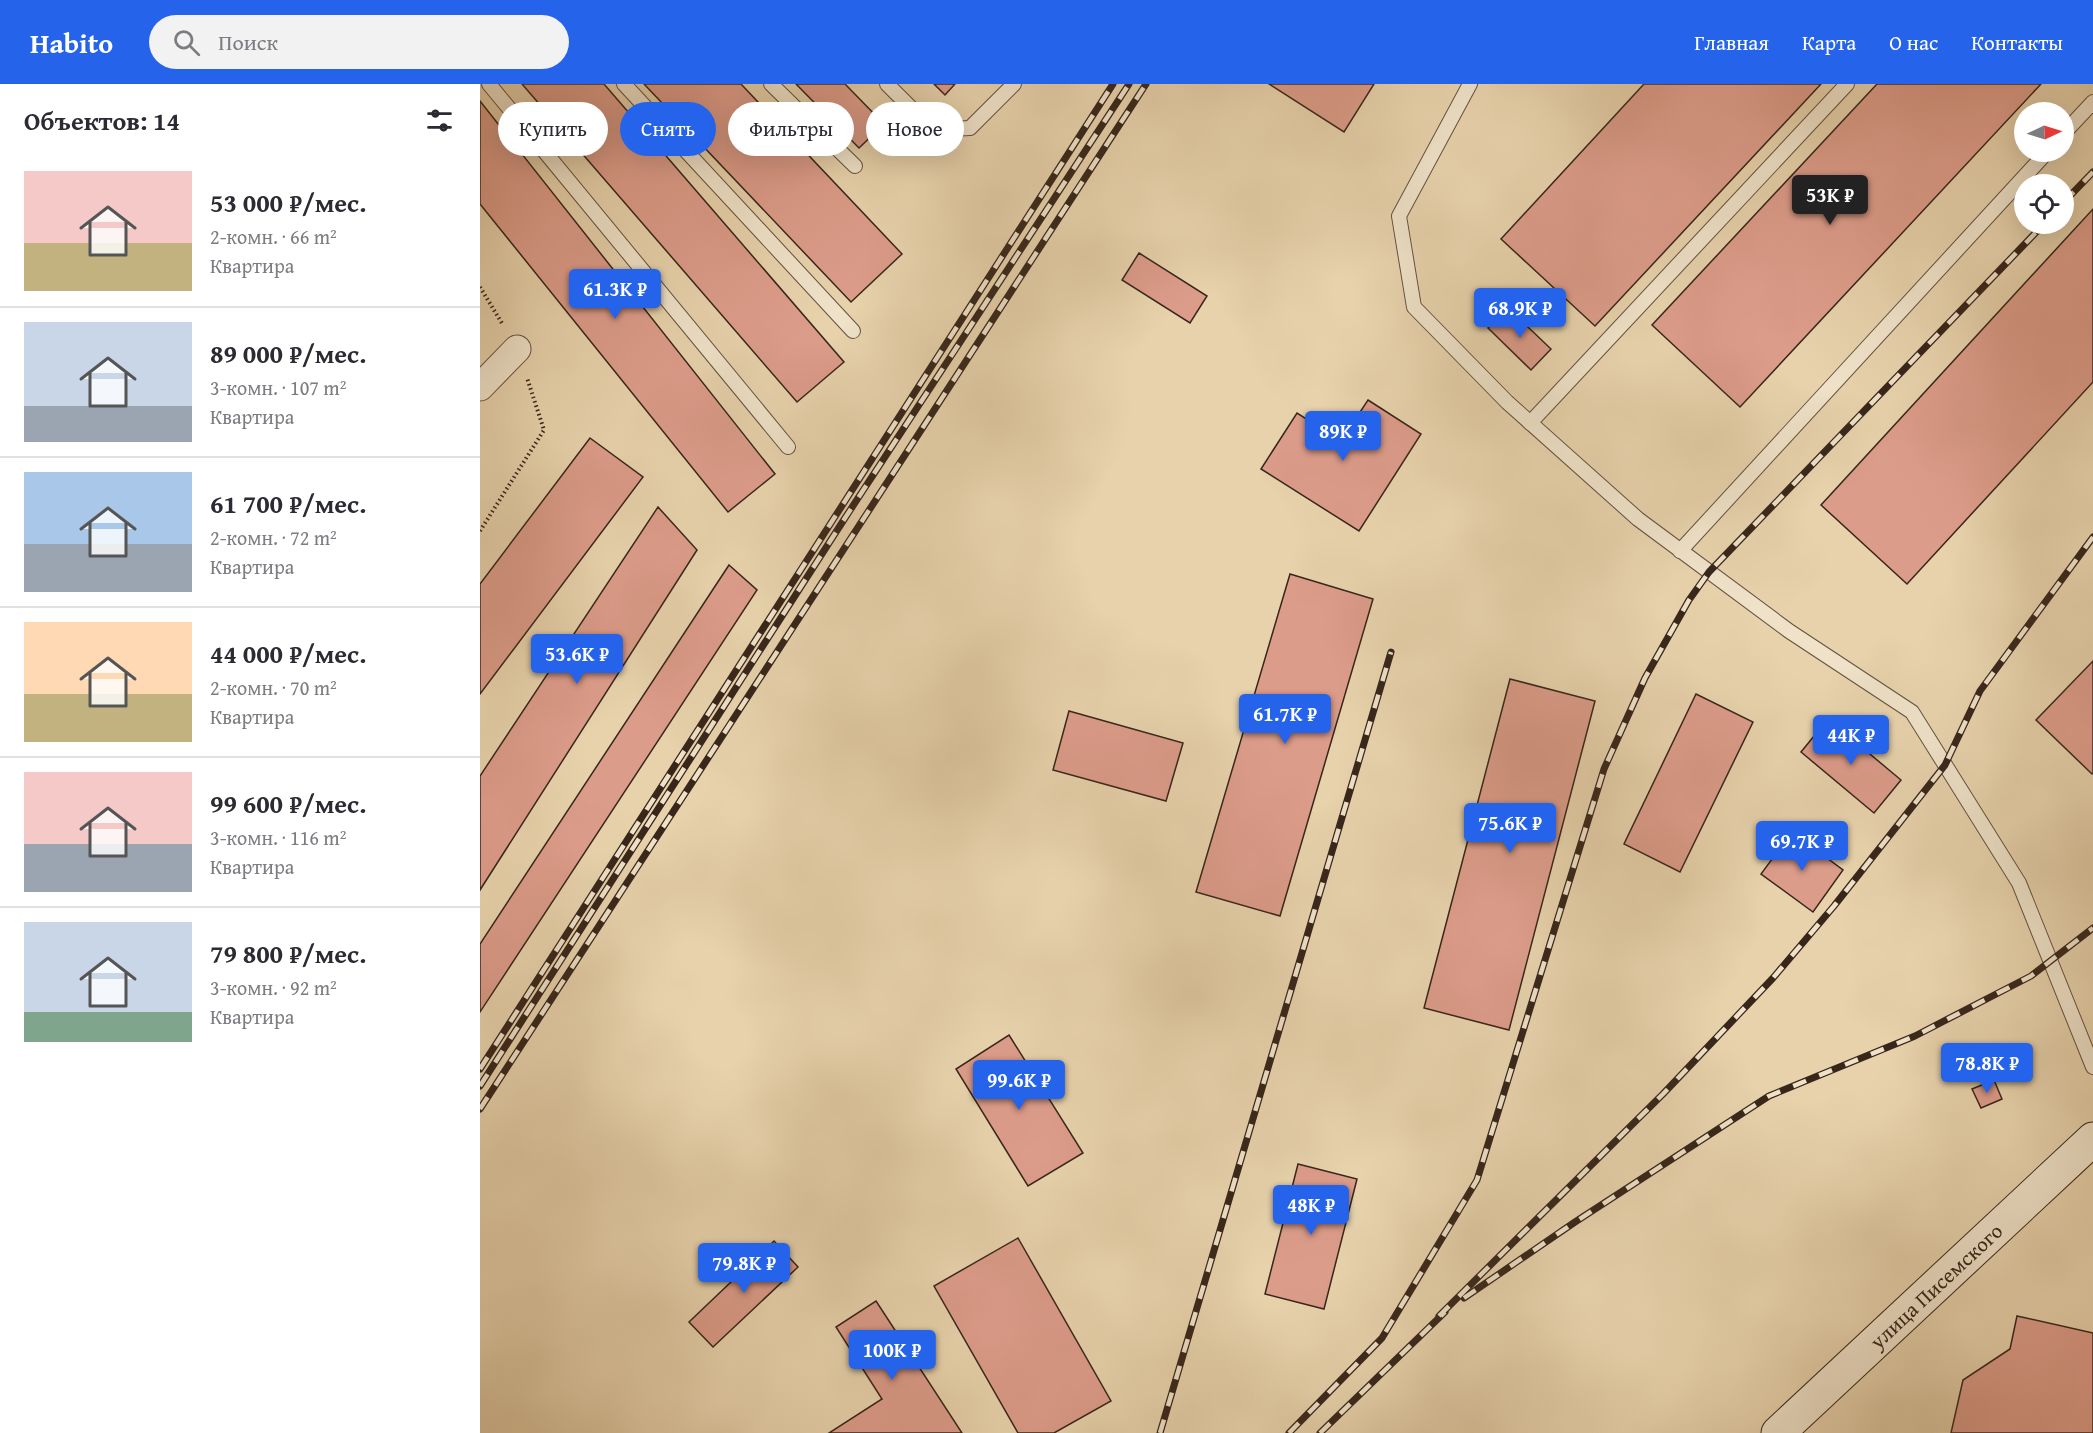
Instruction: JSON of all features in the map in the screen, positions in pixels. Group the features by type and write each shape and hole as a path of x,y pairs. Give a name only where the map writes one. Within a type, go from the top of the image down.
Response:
{"street":[{"path":"480,387 517,349"},
{"name":"улица Писемского","path":"1779,1433 2093,1139"}],"lane":[{"path":"489,84 789,447"},
{"path":"624,84 853,331"},
{"path":"771,84 855,166"},
{"path":"887,84 933,130 970,128 1014,84"},
{"path":"1470,84 1399,216 1414,307 1530,423 1638,519 1790,631 1912,712 2019,883 2093,1066"},
{"path":"1530,423 1847,84"},
{"path":"2074,123 2093,102"},
{"path":"1680,551 2039,162"}],"path":[{"path":"480,287 517,349 544,430 480,531"}],"building":[{"path":"522,84 604,84 620,103 620,156 666,156 844,362 797,402 584,156 608,156 608,102 538,102"},
{"path":"644,84 741,84 758,102 728,102 728,156 809,156 902,254 851,302 712,156 716,156 716,102 661,102"},
{"path":"796,84 845,84 866,106 866,141 859,148 854,143 854,102 814,102"},
{"path":"934,84 955,84 945,95"},
{"path":"1269,84 1374,84 1344,132"},
{"path":"1644,84 1821,84 1595,326 1501,239"},
{"path":"1877,84 2041,84 2024,102 2014,102 2014,113 1740,407 1652,325"},
{"path":"480,101 498,124 498,156 523,156 775,474 728,512 480,204"},
{"path":"2093,209 2093,382 1907,584 1821,505 2070,234 2074,234 2074,230"},
{"path":"1139,253 1207,296 1190,323 1122,280"},
{"path":"1508,308 1551,349 1531,370 1488,328"},
{"path":"1368,400 1421,434 1359,531 1261,469 1297,413 1341,441"},
{"path":"590,438 643,477 480,694 480,584"},
{"path":"658,507 697,550 480,890 480,776"},
{"path":"729,565 757,590 480,1012 480,944"},
{"path":"1290,574 1373,599 1280,916 1196,892"},
{"path":"2093,661 2093,773 2092,774 2036,720"},
{"path":"1510,679 1595,701 1509,1030 1424,1008"},
{"path":"1696,694 1753,722 1680,872 1624,844"},
{"path":"1069,711 1183,743 1166,801 1053,770"},
{"path":"1828,719 1901,780 1874,813 1801,752"},
{"path":"1792,832 1843,870 1813,912 1761,874"},
{"path":"1009,1035 1083,1153 1028,1186 956,1069"},
{"path":"1994,1080 2002,1099 1981,1108 1972,1089"},
{"path":"1298,1164 1357,1179 1324,1309 1265,1294"},
{"path":"1018,1238 1111,1401 1054,1433 1018,1433 934,1286"},
{"path":"774,1241 798,1267 713,1347 689,1322"},
{"path":"876,1301 962,1433 829,1433 882,1399 836,1327"},
{"path":"2017,1316 2093,1333 2093,1433 1951,1433 1963,1380 2010,1349"}],"railway":[{"path":"480,1069 1113,84"},
{"path":"480,1086 845,518 1129,84"},
{"path":"480,1109 1146,84"},
{"path":"2074,192 2093,172"},
{"path":"1289,1433 1382,1338 1477,1180 1604,769 1645,678 1689,600 1709,572 2034,234"},
{"path":"1439,1316 1663,1094 1773,978 1834,906 1945,765 1980,691 2093,537"},
{"path":"1160,1433 1391,652"},
{"path":"1464,1298 1575,1222 1769,1096 1915,1036 2031,976 2093,928"},
{"path":"1320,1433 1445,1312"}]}
